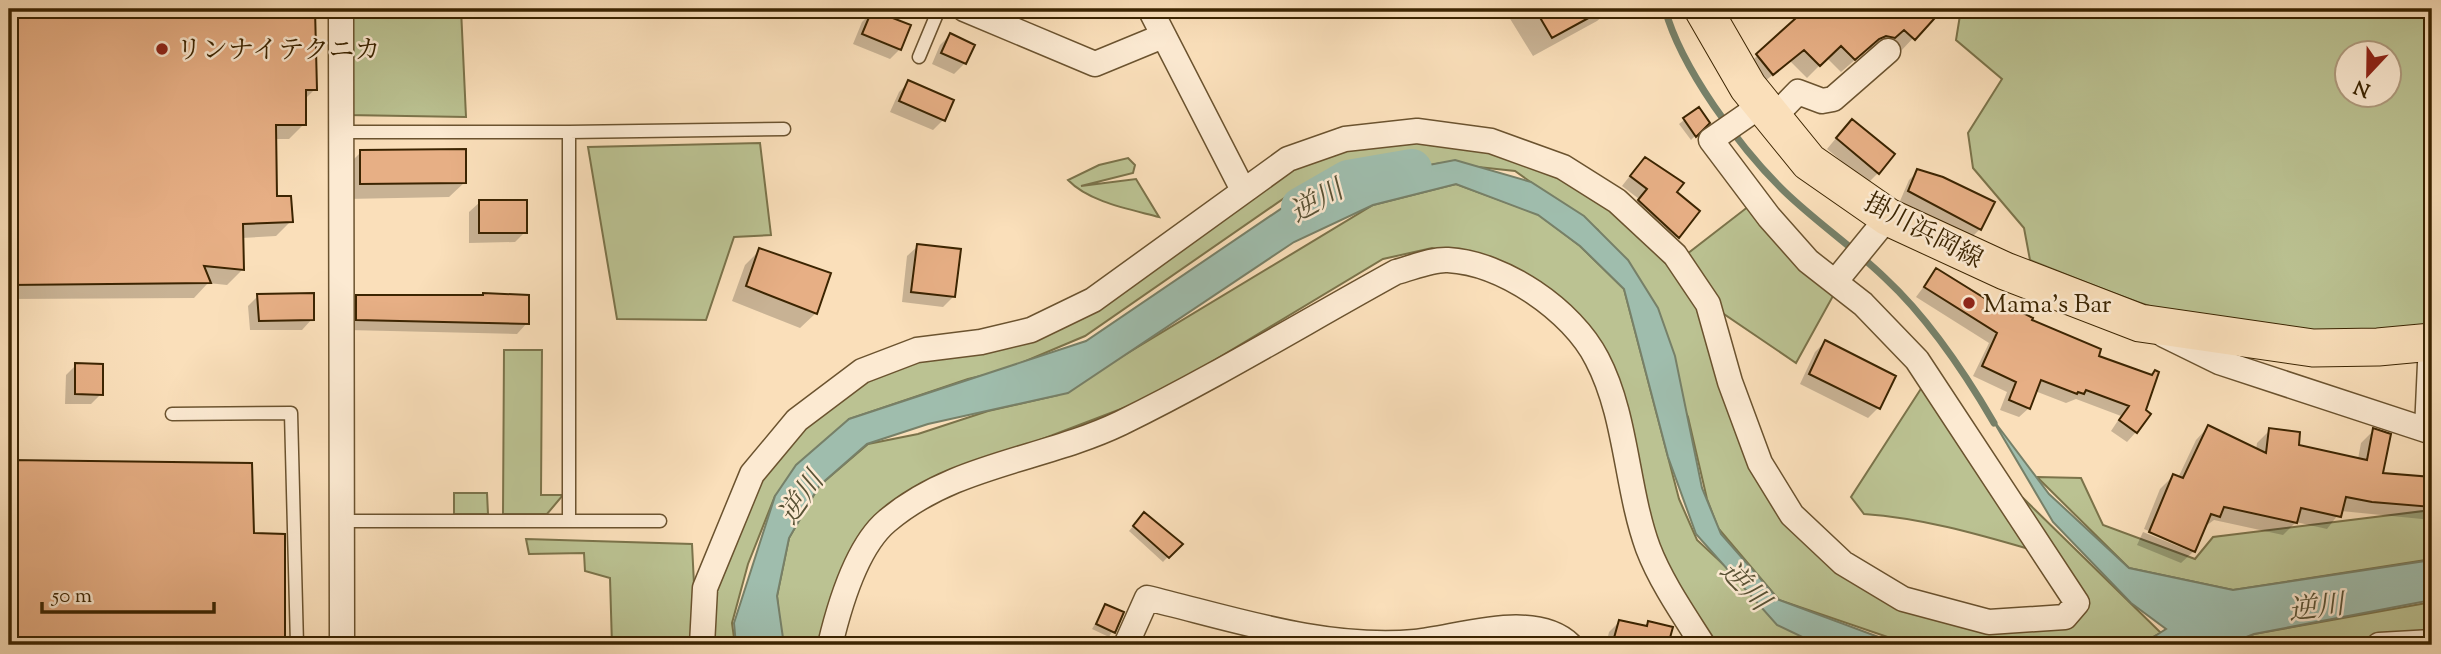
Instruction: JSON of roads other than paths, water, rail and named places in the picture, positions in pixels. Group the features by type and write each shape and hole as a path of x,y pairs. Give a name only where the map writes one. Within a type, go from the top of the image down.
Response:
{"main road":[{"name":"掛川浜岡線","path":"1703,9 1760,113 1879,228 2005,271 2140,323 2313,348 2432,342"}],"street":[{"path":"338,9 341,16 342,645"},
{"path":"964,9 1095,64 1163,36"},
{"path":"1150,9 1243,190"},
{"path":"702,645 705,588 725,533 752,474 797,420 862,371 917,350 981,342 1031,330 1093,300 1288,159 1345,139 1418,131 1490,141 1563,166 1617,201 1675,254 1708,304 1730,382 1760,463 1792,515 1843,563 1903,599 1989,622 2065,617 2077,603 1917,360 1840,276 1808,261 1769,217 1711,140 1798,92 1822,101 1833,99 1888,51"},
{"path":"1840,276 1879,228"},
{"path":"830,645 857,562 884,523 924,494 978,471 1069,444 1121,423 1396,272 1446,260 1490,268 1532,290 1567,320 1597,358 1612,402 1648,548 1703,645"},
{"path":"2140,323 2219,362 2430,431 2432,342"},
{"path":"1126,645 1147,598 1272,637 1320,642 1413,642 1497,637 1539,631 1570,645"},
{"path":"2379,645 2432,642"}],"lane":[{"path":"919,57 939,9"},
{"path":"341,132 784,129"},
{"path":"569,132 569,521"},
{"path":"172,414 291,414 296,645"},
{"path":"342,521 660,521"}],"water":[{"path":"1455,160 1531,182 1584,216 1628,260 1658,308 1675,356 1702,488 1721,534 1779,600 1900,645 1819,645 1777,625 1696,534 1668,457 1624,289 1580,246 1538,215 1456,184 1373,205 1294,242 1068,393 928,424 867,444 819,486 789,538 777,596 784,645 736,645 734,623 775,496 796,465 849,419 1086,341 1313,187"},
{"path":"1991,417 2049,494 2129,568 2233,590 2432,560 2432,600 2254,634 2226,645 2141,645 2166,629 2131,603 2053,522"}],"waterway":[{"path":"1665,9 1673,32 1698,81 1749,153 1784,191 1873,267 1916,310 1945,347 1994,423"},
{"name":"逆川","path":"1301,207 1348,180 1412,169"}],"place":[{"name":"リンナイテクニカ","path":"162,49"},
{"name":"Mama's Bar","path":"1969,303"}]}
